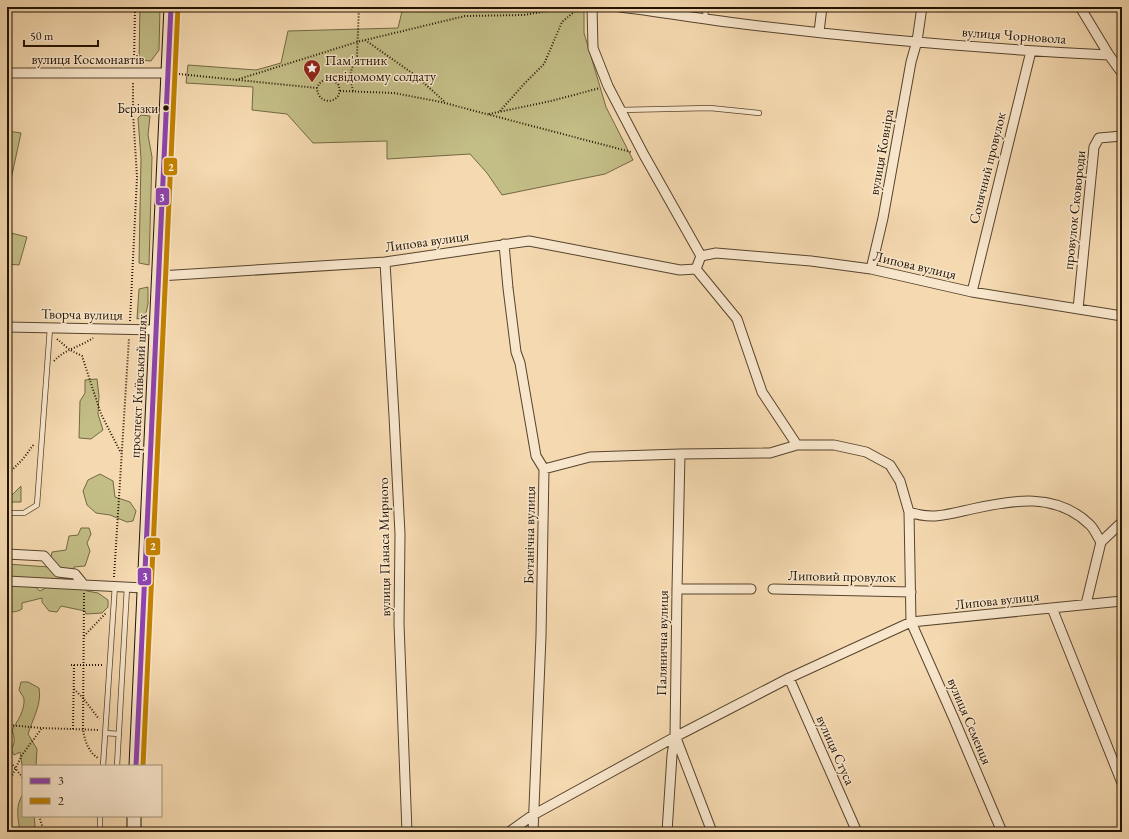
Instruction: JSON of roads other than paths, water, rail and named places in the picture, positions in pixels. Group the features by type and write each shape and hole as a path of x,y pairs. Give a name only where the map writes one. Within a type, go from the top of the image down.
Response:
{"main road":[{"name":"проспект Київський шлях","path":"136,765 172,7"},
{"path":"134,817 134,832"}],"street":[{"path":"592,7 593,48 608,86 644,155 701,256 696,269 738,319 762,392 797,446"},
{"name":"вулиця Чорновола","path":"620,7 819,32 1031,51 1108,55"},
{"path":"819,32 822,7"},
{"path":"917,41 922,7"},
{"path":"1080,7 1108,55 1120,68"},
{"name":"вулиця Ковніра","path":"871,269 883,218 911,62 917,41"},
{"name":"Сонячний провулок","path":"972,292 1031,51"},
{"name":"вулиця Космонавтів","path":"7,73 168,73"},
{"name":"провулок Сковороди","path":"1078,309 1094,147 1099,138 1122,136"},
{"name":"Липова вулиця","path":"159,276 385,262 528,241 680,270 696,269"},
{"name":"Ботанічна вулиця","path":"504,244 516,352 520,363 536,456 544,469 541,636 533,832"},
{"name":"Липова вулиця","path":"701,256 716,253 811,261 871,269 972,292 1122,316"},
{"name":"вулиця Панаса Мирного","path":"385,262 399,526 399,624 407,832"},
{"name":"Творча вулиця","path":"7,327 49,330 157,330"},
{"path":"544,469 590,457 770,453 797,446 834,445 866,452 890,465 900,481 909,512 912,592 911,622"},
{"name":"Палянична вулиця","path":"667,832 672,755 675,737 680,454"},
{"path":"909,512 920,516 933,516 1008,502 1038,500 1057,505 1075,513 1090,524 1101,542"},
{"path":"1086,604 1101,542 1122,522"},
{"path":"7,554 44,556 58,572 75,574 84,585"},
{"path":"7,581 144,588"},
{"path":"677,589 751,589"},
{"name":"Липовий провулок","path":"772,589 912,592"},
{"name":"Липова вулиця","path":"508,832 533,815 675,737 790,678 911,622 1122,601"},
{"path":"1052,608 1122,783"},
{"name":"вулиця Семенця","path":"911,622 1002,832"},
{"name":"вулиця Стуса","path":"790,678 856,832"},
{"path":"675,737 712,832"}],"lane":[{"path":"705,18 706,7"},
{"path":"620,110 710,108 759,112"},
{"path":"7,513 24,513 37,505 49,330"},
{"path":"103,765 114,586"},
{"path":"117,765 127,587"},
{"path":"105,731 119,734"},
{"path":"100,817 100,832"}],"place":[{"name":"Пам'ятник невідомому солдату","path":"312,83"},
{"name":"Берізки","path":"166,108"}]}
